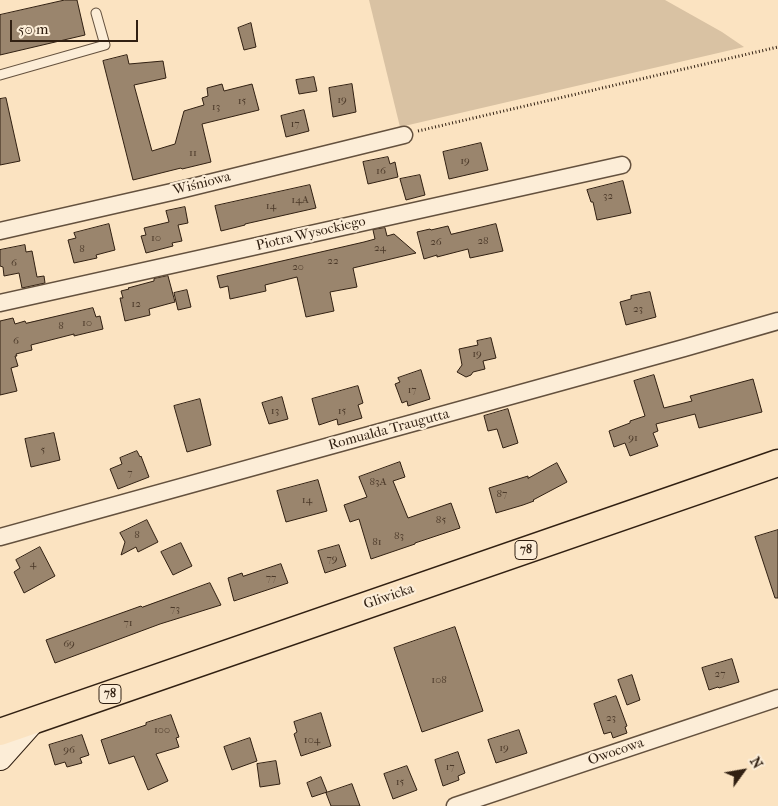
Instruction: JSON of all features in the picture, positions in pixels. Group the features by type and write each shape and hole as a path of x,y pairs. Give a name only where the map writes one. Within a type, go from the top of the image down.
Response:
{"main road":[{"name":"Gliwicka","path":"0,732 778,463"},
{"path":"0,758 33,720"}],"street":[{"name":"Wiśniowa","path":"0,231 176,191 404,135"},
{"name":"Piotra Wysockiego","path":"0,303 622,164"},
{"name":"Romualda Traugutta","path":"0,537 684,348 778,320"},
{"name":"Owocowa","path":"455,806 778,698"}],"lane":[{"path":"0,75 105,45 96,13"}],"path":[{"path":"404,135 778,47"}],"shaded area":[{"path":"369,0 665,0 722,32 744,47 400,127"}],"building":[{"path":"65,0 77,0 85,35 0,55 0,15"},
{"path":"251,23 256,47 244,50 238,28"},
{"path":"127,55 129,64 163,61 166,78 134,85 152,151 175,144 184,111 204,105 202,98 208,96 207,88 222,84 224,91 252,84 259,110 202,124 211,162 133,180 103,61"},
{"path":"314,77 317,91 299,94 296,80"},
{"path":"352,84 356,112 333,117 329,88"},
{"path":"6,98 20,161 0,165 0,99"},
{"path":"304,110 309,131 286,137 281,116"},
{"path":"481,143 488,170 449,179 443,152"},
{"path":"388,157 390,164 395,162 398,177 368,184 363,162"},
{"path":"420,175 425,195 406,200 400,179"},
{"path":"623,181 631,213 597,220 593,202 591,202 587,190"},
{"path":"310,185 316,208 221,231 215,206"},
{"path":"185,207 188,223 178,225 182,241 172,243 173,246 146,253 141,236 146,235 144,228 169,222 166,211"},
{"path":"109,224 115,250 96,255 97,258 74,263 68,240 76,238 74,233"},
{"path":"496,224 503,251 470,258 468,249 424,259 417,232 448,226 451,234"},
{"path":"385,228 387,236 394,234 416,253 353,268 357,287 330,292 334,311 306,317 297,277 265,285 266,291 230,299 228,286 220,288 217,276 375,239 373,230"},
{"path":"25,245 26,252 32,251 37,277 44,276 45,283 22,288 19,273 4,276 3,267 0,266 0,250"},
{"path":"168,276 175,302 149,309 150,315 125,321 120,298 123,298 121,291"},
{"path":"187,290 191,307 178,310 174,293"},
{"path":"650,292 656,317 626,325 620,302 631,299 631,296"},
{"path":"93,308 96,317 100,316 103,329 31,345 32,350 16,354 18,366 11,368 17,391 0,395 0,321 13,318 15,324 25,321 26,323"},
{"path":"491,338 496,358 483,361 485,369 473,372 466,377 457,372 462,365 459,349 478,345 477,341"},
{"path":"421,370 430,399 408,406 407,401 402,403 395,384 400,382 398,378"},
{"path":"654,375 664,408 692,401 690,396 753,379 762,412 699,428 695,414 656,424 658,431 653,433 658,446 630,456 625,443 614,447 609,431 645,416 634,381"},
{"path":"358,386 363,403 358,405 362,418 338,425 337,419 319,425 312,399"},
{"path":"282,397 288,419 269,424 262,403"},
{"path":"200,399 211,445 187,452 174,406"},
{"path":"508,409 518,443 503,448 497,429 488,431 484,416"},
{"path":"54,433 60,460 31,467 25,439"},
{"path":"137,451 141,456 149,477 118,489 110,469 122,464 120,458"},
{"path":"400,462 405,477 393,481 408,518 451,503 460,528 371,559 359,519 350,522 344,505 367,497 359,477"},
{"path":"557,463 567,482 534,501 496,513 489,488 528,476 528,478"},
{"path":"318,480 327,511 286,522 277,491"},
{"path":"147,520 158,542 138,552 136,547 121,555 125,542 120,533"},
{"path":"778,530 778,598 775,598 755,537"},
{"path":"181,543 192,566 173,575 161,552"},
{"path":"339,545 346,566 325,573 318,551"},
{"path":"40,547 55,576 24,593 14,572 20,568 16,560"},
{"path":"281,564 288,583 234,601 228,578 242,573 243,576"},
{"path":"210,583 221,605 160,624 55,663 46,640"},
{"path":"455,627 483,711 422,732 394,648"},
{"path":"732,659 739,682 709,690 702,668"},
{"path":"632,675 640,700 627,705 618,680"},
{"path":"616,696 627,726 625,727 627,733 613,738 611,732 604,734 594,704"},
{"path":"321,713 331,746 301,756 294,734 297,732 294,722"},
{"path":"171,715 179,737 176,738 179,747 156,754 168,781 148,790 134,756 109,764 101,740"},
{"path":"519,730 527,753 496,763 488,740"},
{"path":"82,735 89,755 80,758 82,763 67,767 65,762 55,765 49,745"},
{"path":"250,738 257,761 232,770 224,747"},
{"path":"458,752 465,773 458,776 459,780 443,786 435,760"},
{"path":"276,761 280,784 260,787 257,764"},
{"path":"407,766 417,790 393,799 384,774"},
{"path":"321,777 327,792 312,797 307,783"},
{"path":"352,784 360,806 331,806 326,793"}]}
